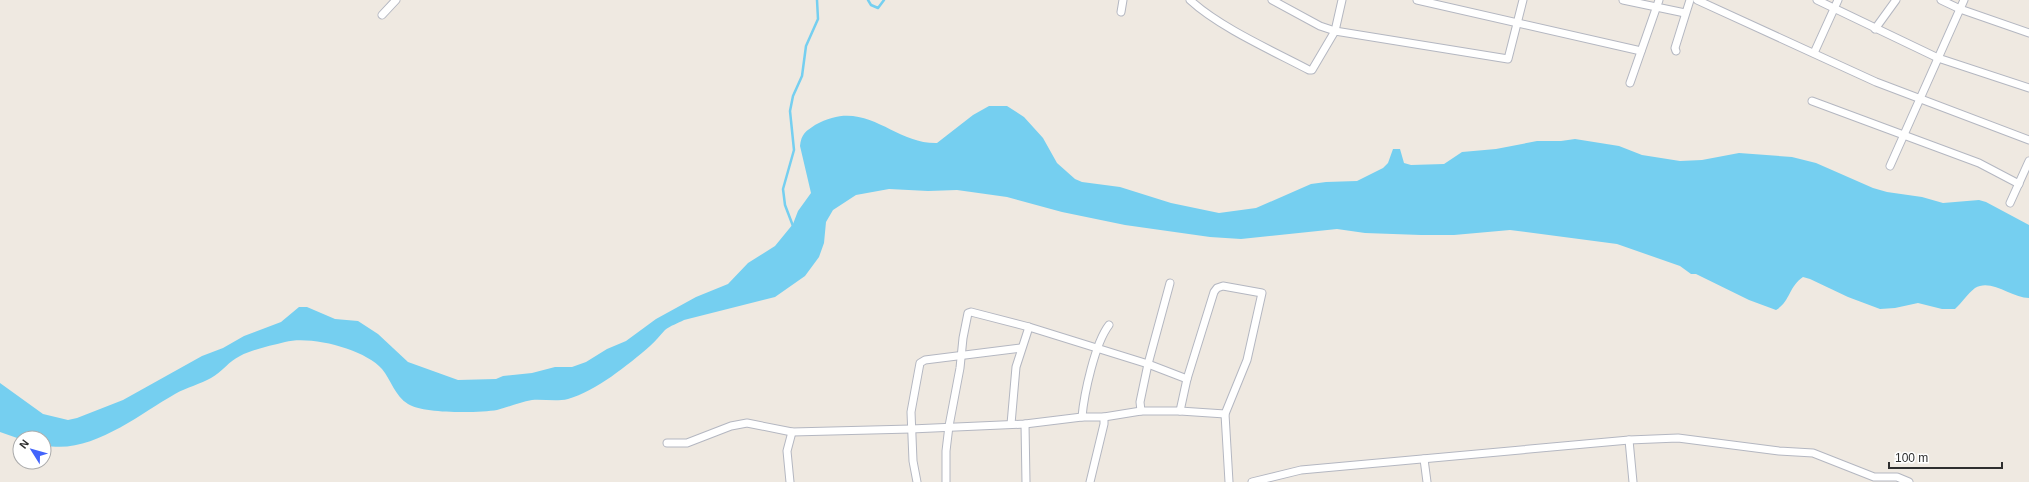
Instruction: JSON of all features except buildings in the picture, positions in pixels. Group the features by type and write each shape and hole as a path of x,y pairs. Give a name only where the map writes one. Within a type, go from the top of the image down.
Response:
{"street":[{"path":"382,15 396,0"},
{"path":"1121,12 1123,0"},
{"path":"1190,0 1199,9 1227,26 1309,70 1312,70 1335,31 1342,0"},
{"path":"1272,0 1320,26 1335,31 1508,59 1523,0"},
{"path":"1417,0 1641,51"},
{"path":"1623,0 1657,4 1685,13"},
{"path":"1676,51 1675,48 1690,0"},
{"path":"1697,0 1876,82 1978,122 2029,140"},
{"path":"1816,0 1938,58 2029,88"},
{"path":"1814,53 1838,0"},
{"path":"1875,29 1896,0"},
{"path":"1941,0 1960,9 2029,33"},
{"path":"1890,166 1964,0"},
{"path":"1630,83 1657,4"},
{"path":"1812,101 1979,163 2019,184"},
{"path":"2010,203 2029,161"},
{"path":"1141,411 1140,402 1148,364 1170,283"},
{"path":"1180,410 1187,379 1217,288 1223,286 1262,293 1247,360 1225,414 1229,482"},
{"path":"946,482 946,451 949,426 960,368 960,357 968,313 971,312 1029,327 1099,348 1187,379"},
{"path":"1082,417 1084,398 1099,348 1109,325"},
{"path":"1011,424 1016,367 1029,327"},
{"path":"917,482 913,461 911,429 913,396 920,363 925,360 960,357 1021,348"},
{"path":"667,443 688,443 731,426 747,423 792,432 1025,424 1082,417 1104,417 1141,411 1180,410 1225,414"},
{"path":"1090,482 1104,424 1104,417"},
{"path":"1025,424 1026,482"},
{"path":"790,482 787,452 792,432"},
{"path":"1252,482 1301,470 1629,440 1678,438 1779,451 1813,453 1875,480 1897,477 1909,482"},
{"path":"1629,440 1633,482"},
{"path":"1424,459 1427,482"}],"water":[{"path":"989,106 1007,106 1024,117 1043,138 1057,163 1075,179 1082,182 1120,187 1171,203 1219,213 1256,208 1311,184 1357,181 1383,168 1388,163 1393,149 1400,149 1404,163 1411,165 1444,164 1462,152 1496,149 1537,141 1561,141 1575,139 1619,146 1642,155 1680,161 1702,160 1739,153 1792,157 1816,163 1873,188 1887,192 1922,197 1943,203 1979,200 1986,202 2029,225 2029,298 1988,285 1972,290 1955,309 1942,309 1918,303 1895,308 1880,309 1803,277 1795,285 1781,307 1776,310 1749,300 1696,274 1691,274 1680,266 1617,244 1510,230 1454,235 1421,235 1365,233 1337,229 1241,239 1210,237 1125,225 1062,212 1007,197 957,190 928,191 889,189 856,195 833,210 826,222 824,243 819,257 805,276 775,297 684,320 665,330 650,346 611,377 590,390 568,399 532,400 489,411 451,412 426,410 415,407 404,401 396,392 382,369 363,355 336,345 308,340 296,340 268,346 236,358 211,378 184,389 112,432 78,445 61,447 52,446 52,430 12,430 12,436 0,432 0,383 43,414 68,420 77,418 123,400 202,356 223,348 244,336 281,322 299,307 307,307 335,319 358,321 378,334 408,362 458,380 496,379 503,376 532,373 555,367 572,367 586,362 607,349 626,341 656,319 696,297 728,284 748,263 775,246 793,224 798,211 811,193 800,146 804,133 815,125 833,117 849,116 864,118 906,137 937,143 973,115"}],"waterway":[{"path":"793,226 785,205 783,189 794,150 790,111 793,96 802,76 806,46 818,19 817,0"},
{"path":"868,0 871,5 878,8 884,0"}]}
